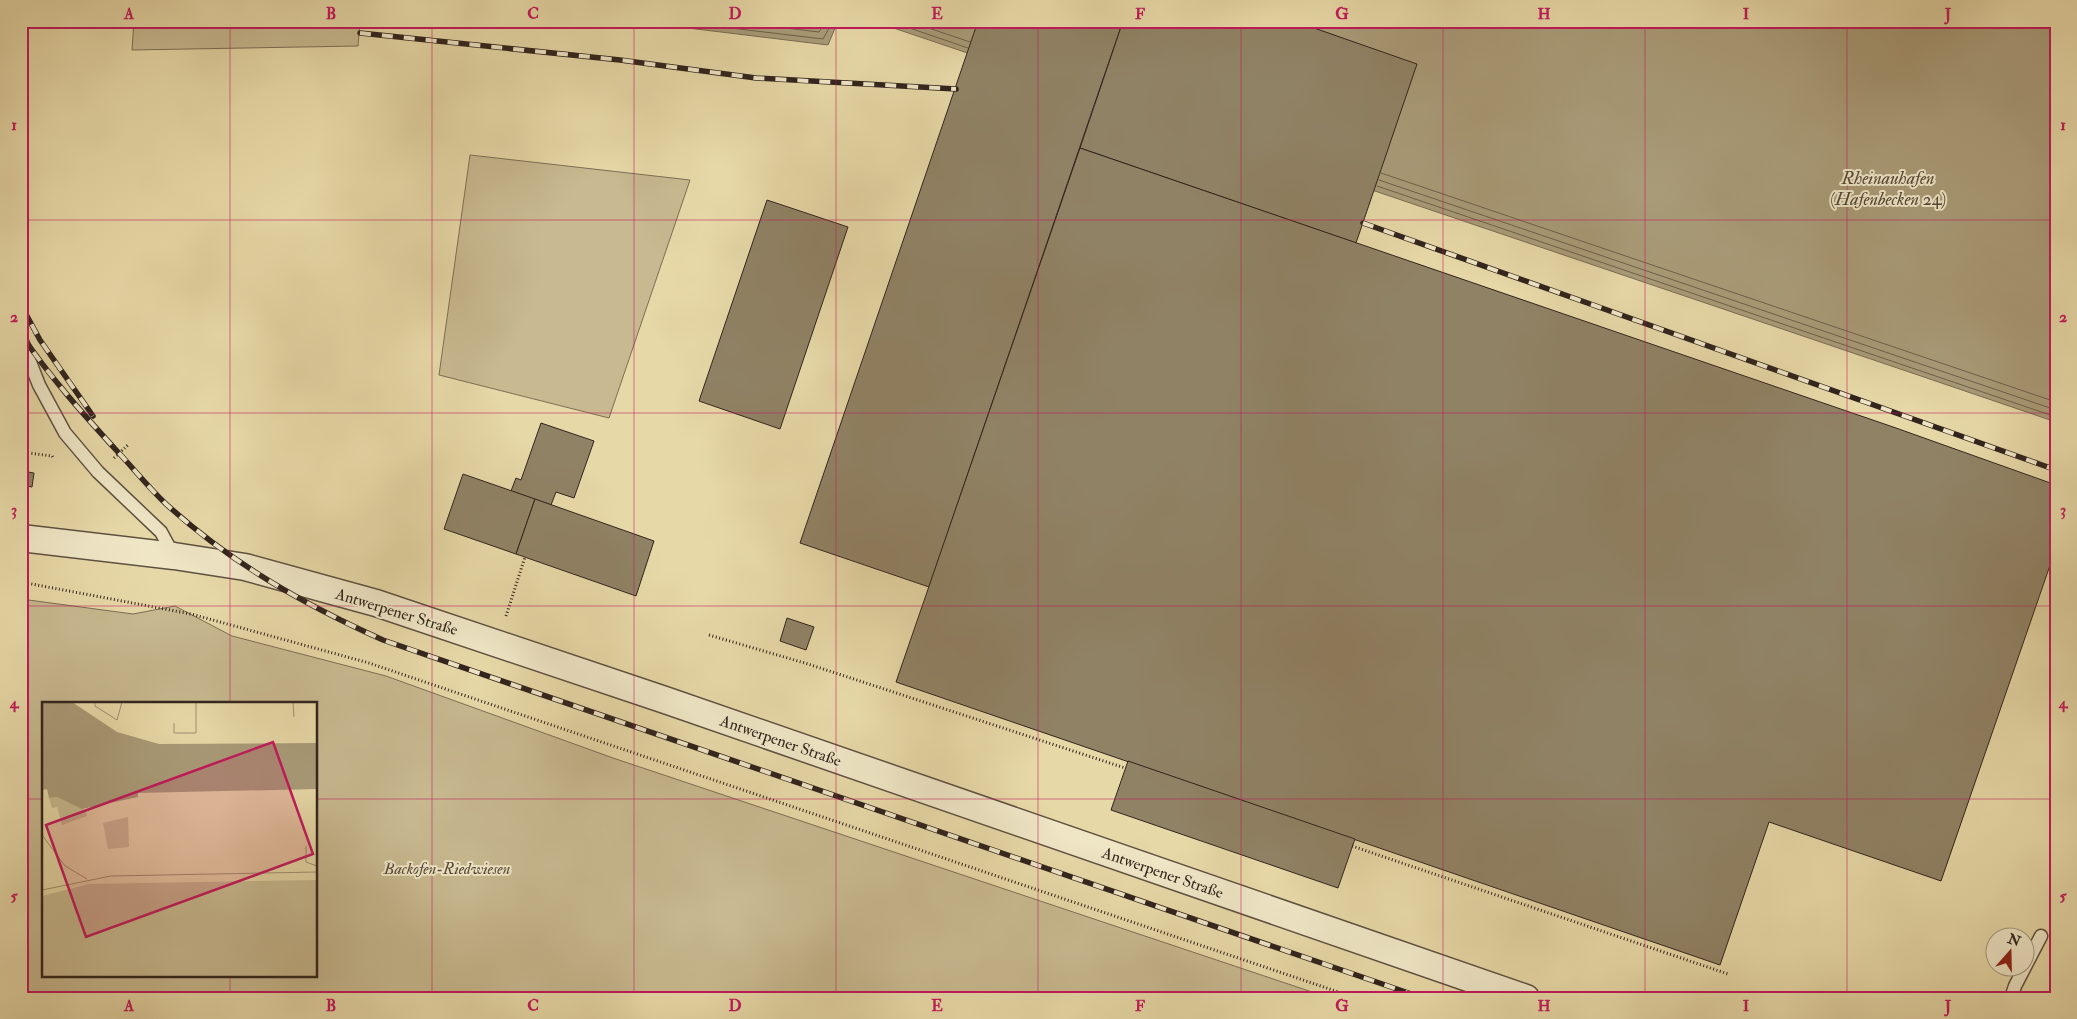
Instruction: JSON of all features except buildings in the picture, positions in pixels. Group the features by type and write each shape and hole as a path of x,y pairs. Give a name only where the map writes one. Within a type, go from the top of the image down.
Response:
{"street":[{"name":"Antwerpener Straße","path":"21,538 174,556 245,568 376,603 1526,998"}],"lane":[{"path":"21,339 39,385 65,433 98,472 161,532 174,556"},
{"path":"2011,998 2015,986 2041,936"}],"path":[{"path":"497,643 525,557"},
{"path":"21,582 191,614 369,663 1356,998"},
{"path":"709,634 808,664 1125,768"},
{"path":"1352,846 1728,974"}],"green space":[{"path":"134,21 360,21 358,46 132,50"},
{"path":"470,155 690,180 609,418 439,375"},
{"name":"Backofen-Riedwiesen","path":"21,599 133,614 175,606 232,636 386,676 613,758 1330,998 21,998"}],"water":[{"path":"630,21 838,21 828,45"},
{"name":"Rheinauhafen (Hafenbecken 24)","path":"873,21 2056,21 2056,422 1915,374"}],"railway":[{"path":"360,33 620,60 756,78 956,89"},
{"path":"1363,223 2056,470"},
{"path":"21,305 40,340 93,416"},
{"path":"21,334 67,394 166,504 216,545 269,581 353,626 383,640 1423,998"}]}
